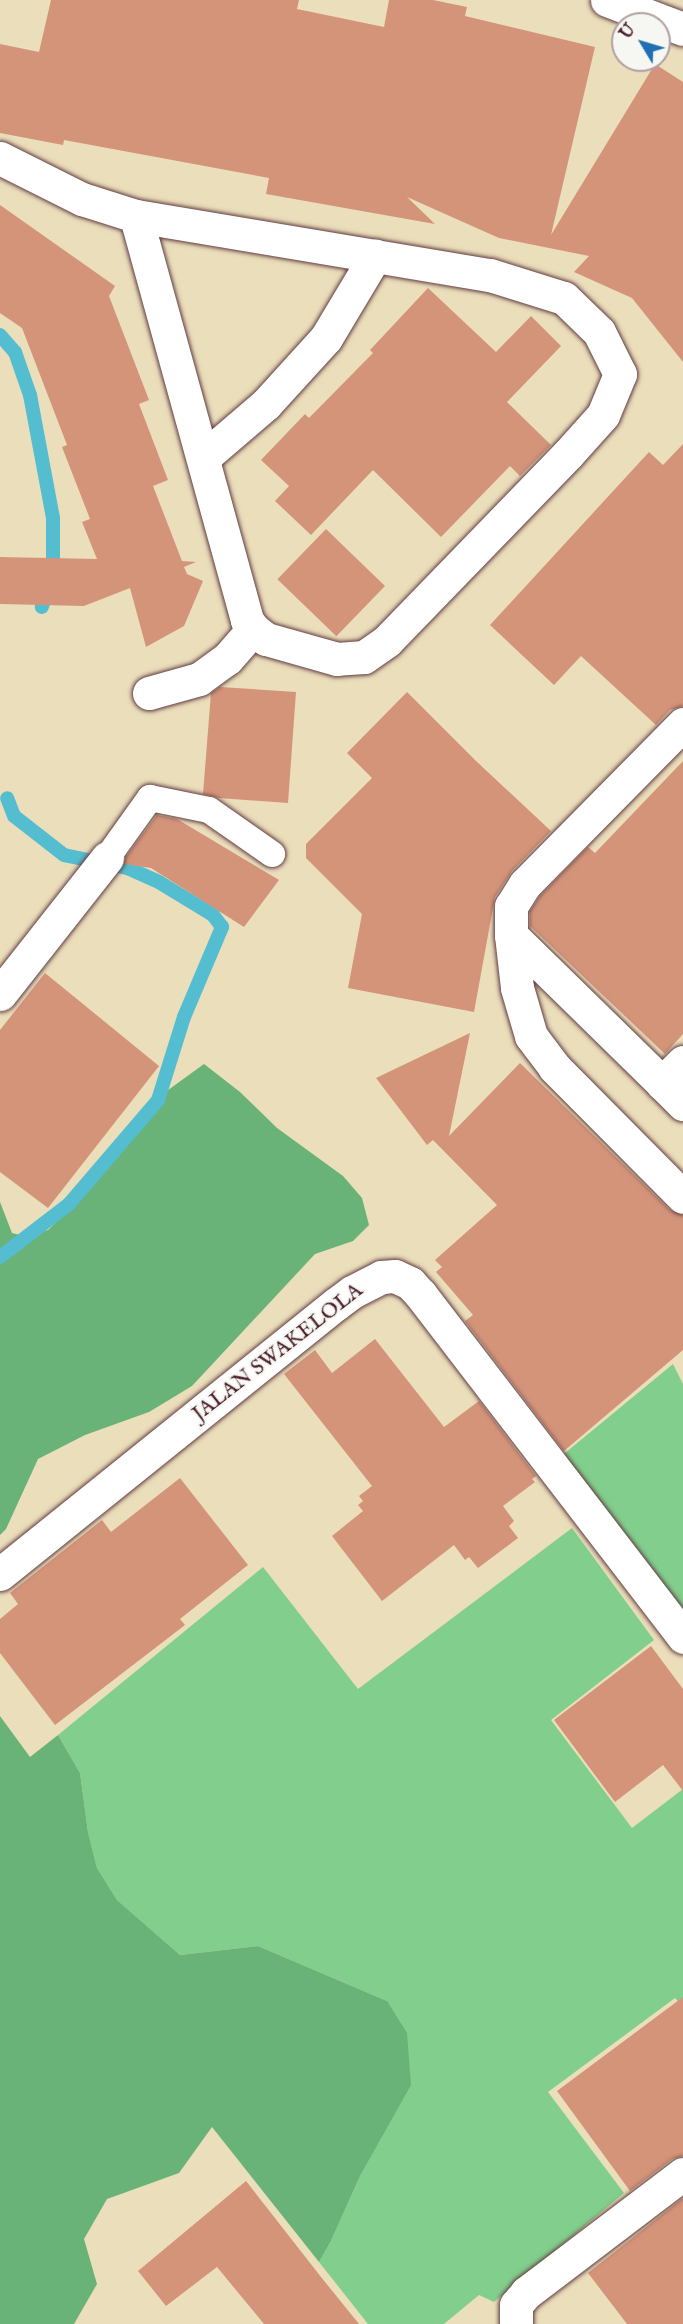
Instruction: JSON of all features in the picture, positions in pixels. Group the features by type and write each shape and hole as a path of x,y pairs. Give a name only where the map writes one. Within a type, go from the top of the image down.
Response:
{"street":[{"path":"607,0 683,29"},
{"path":"0,159 82,199 136,216 490,275 564,298 599,332 620,374 603,415 387,641 364,657 337,659 266,639 253,629 247,620 136,216"},
{"path":"203,458 266,404 326,338 375,256"},
{"path":"148,693 199,679 227,659 253,629"},
{"path":"683,723 516,895 511,906 511,935 517,987 531,1036 554,1067 683,1197"},
{"path":"0,994 102,864"},
{"path":"511,935 676,1083"},
{"name":"JALAN SWAKELOLA","path":"0,1574 336,1304 381,1276 395,1276 410,1283 421,1295 683,1637"},
{"path":"516,2324 516,2305 526,2293 683,2174"}],"lane":[{"path":"102,864 150,798 209,810 272,854"}],"green space":[{"path":"204,1064 240,1092 277,1128 343,1176 362,1198 369,1225 353,1241 315,1254 192,1386 149,1412 85,1435 38,1459 6,1529 0,1535 0,1202 12,1233 24,1236 48,1230 72,1206 153,1101"},
{"path":"673,1364 683,1384 683,1616 559,1458"},
{"path":"572,1528 654,1640 551,1720 632,1828 683,1789 683,2007 675,1998 548,2092 624,2193 494,2302 479,2295 444,2324 368,2324 319,2262 361,2174 387,2001 258,1946 180,1955 117,1900 97,1868 88,1832 80,1773 58,1735 263,1567 358,1689"},
{"path":"0,1716 30,1757 58,1735 80,1773 88,1832 97,1868 117,1900 180,1955 258,1946 387,2001 407,2033 411,2085 361,2174 319,2262 212,2127 179,2173 107,2199 84,2239 97,2284 74,2324 0,2324"}],"building":[{"path":"51,0 299,0 297,9 384,27 389,0 433,0 467,7 465,16 595,47 551,235 650,72 667,72 683,82 683,362 632,298 574,272 589,256 499,238 407,197 435,224 266,194 269,178 64,140 63,145 0,133 0,44 39,52"},
{"path":"0,205 115,286 109,296 149,400 139,404 168,480 153,486 182,561 196,562 184,567 187,574 203,581 184,626 146,647 130,588 84,606 0,604 0,557 97,559 82,522 90,519 62,447 67,445 22,328 0,313"},
{"path":"428,288 496,352 531,316 561,346 507,402 551,445 520,476 510,466 441,537 373,470 311,535 275,501 289,486 261,460 305,414 309,418 373,353 370,350"},
{"path":"683,444 683,706 670,710 656,725 581,656 554,685 490,625 649,452 663,465"},
{"path":"326,529 385,586 336,636 277,579"},
{"path":"220,687 296,692 288,803 219,798 203,794 211,693"},
{"path":"407,692 551,831 512,871 495,897 474,1012 348,988 362,914 306,858 306,844 372,778 347,753"},
{"path":"683,761 683,1034 665,1054 530,926 530,911 540,896 588,847 595,853"},
{"path":"157,815 177,819 279,880 244,927 151,868 124,864 125,858"},
{"path":"45,973 159,1066 48,1208 0,1172 0,1030"},
{"path":"470,1033 449,1136 520,1063 670,1210 683,1215 683,1350 564,1451 465,1321 473,1315 436,1272 442,1267 435,1260 497,1205 433,1140 427,1145 376,1078"},
{"path":"375,1339 444,1427 479,1401 536,1476 532,1479 535,1482 503,1506 514,1521 509,1526 518,1538 478,1568 469,1557 465,1560 454,1545 382,1601 332,1536 363,1511 358,1505 363,1501 359,1496 372,1486 284,1374 315,1350 332,1373"},
{"path":"180,1478 248,1565 180,1619 185,1625 55,1725 0,1653 0,1619 18,1604 10,1593 102,1520 111,1532"},
{"path":"651,1646 683,1689 683,1791 663,1765 615,1802 554,1720"},
{"path":"683,1997 683,2156 672,2159 630,2191 557,2091"},
{"path":"246,2181 359,2324 264,2324 217,2267 166,2306 138,2271"},
{"path":"683,2198 683,2324 627,2324 588,2273"}],"waterway":[{"path":"0,335 15,352 30,395 53,518 53,576 42,607"},
{"path":"0,1257 69,1204 158,1100 184,1017 222,927 213,915 159,882 127,868 64,855 14,816 7,798"}]}
